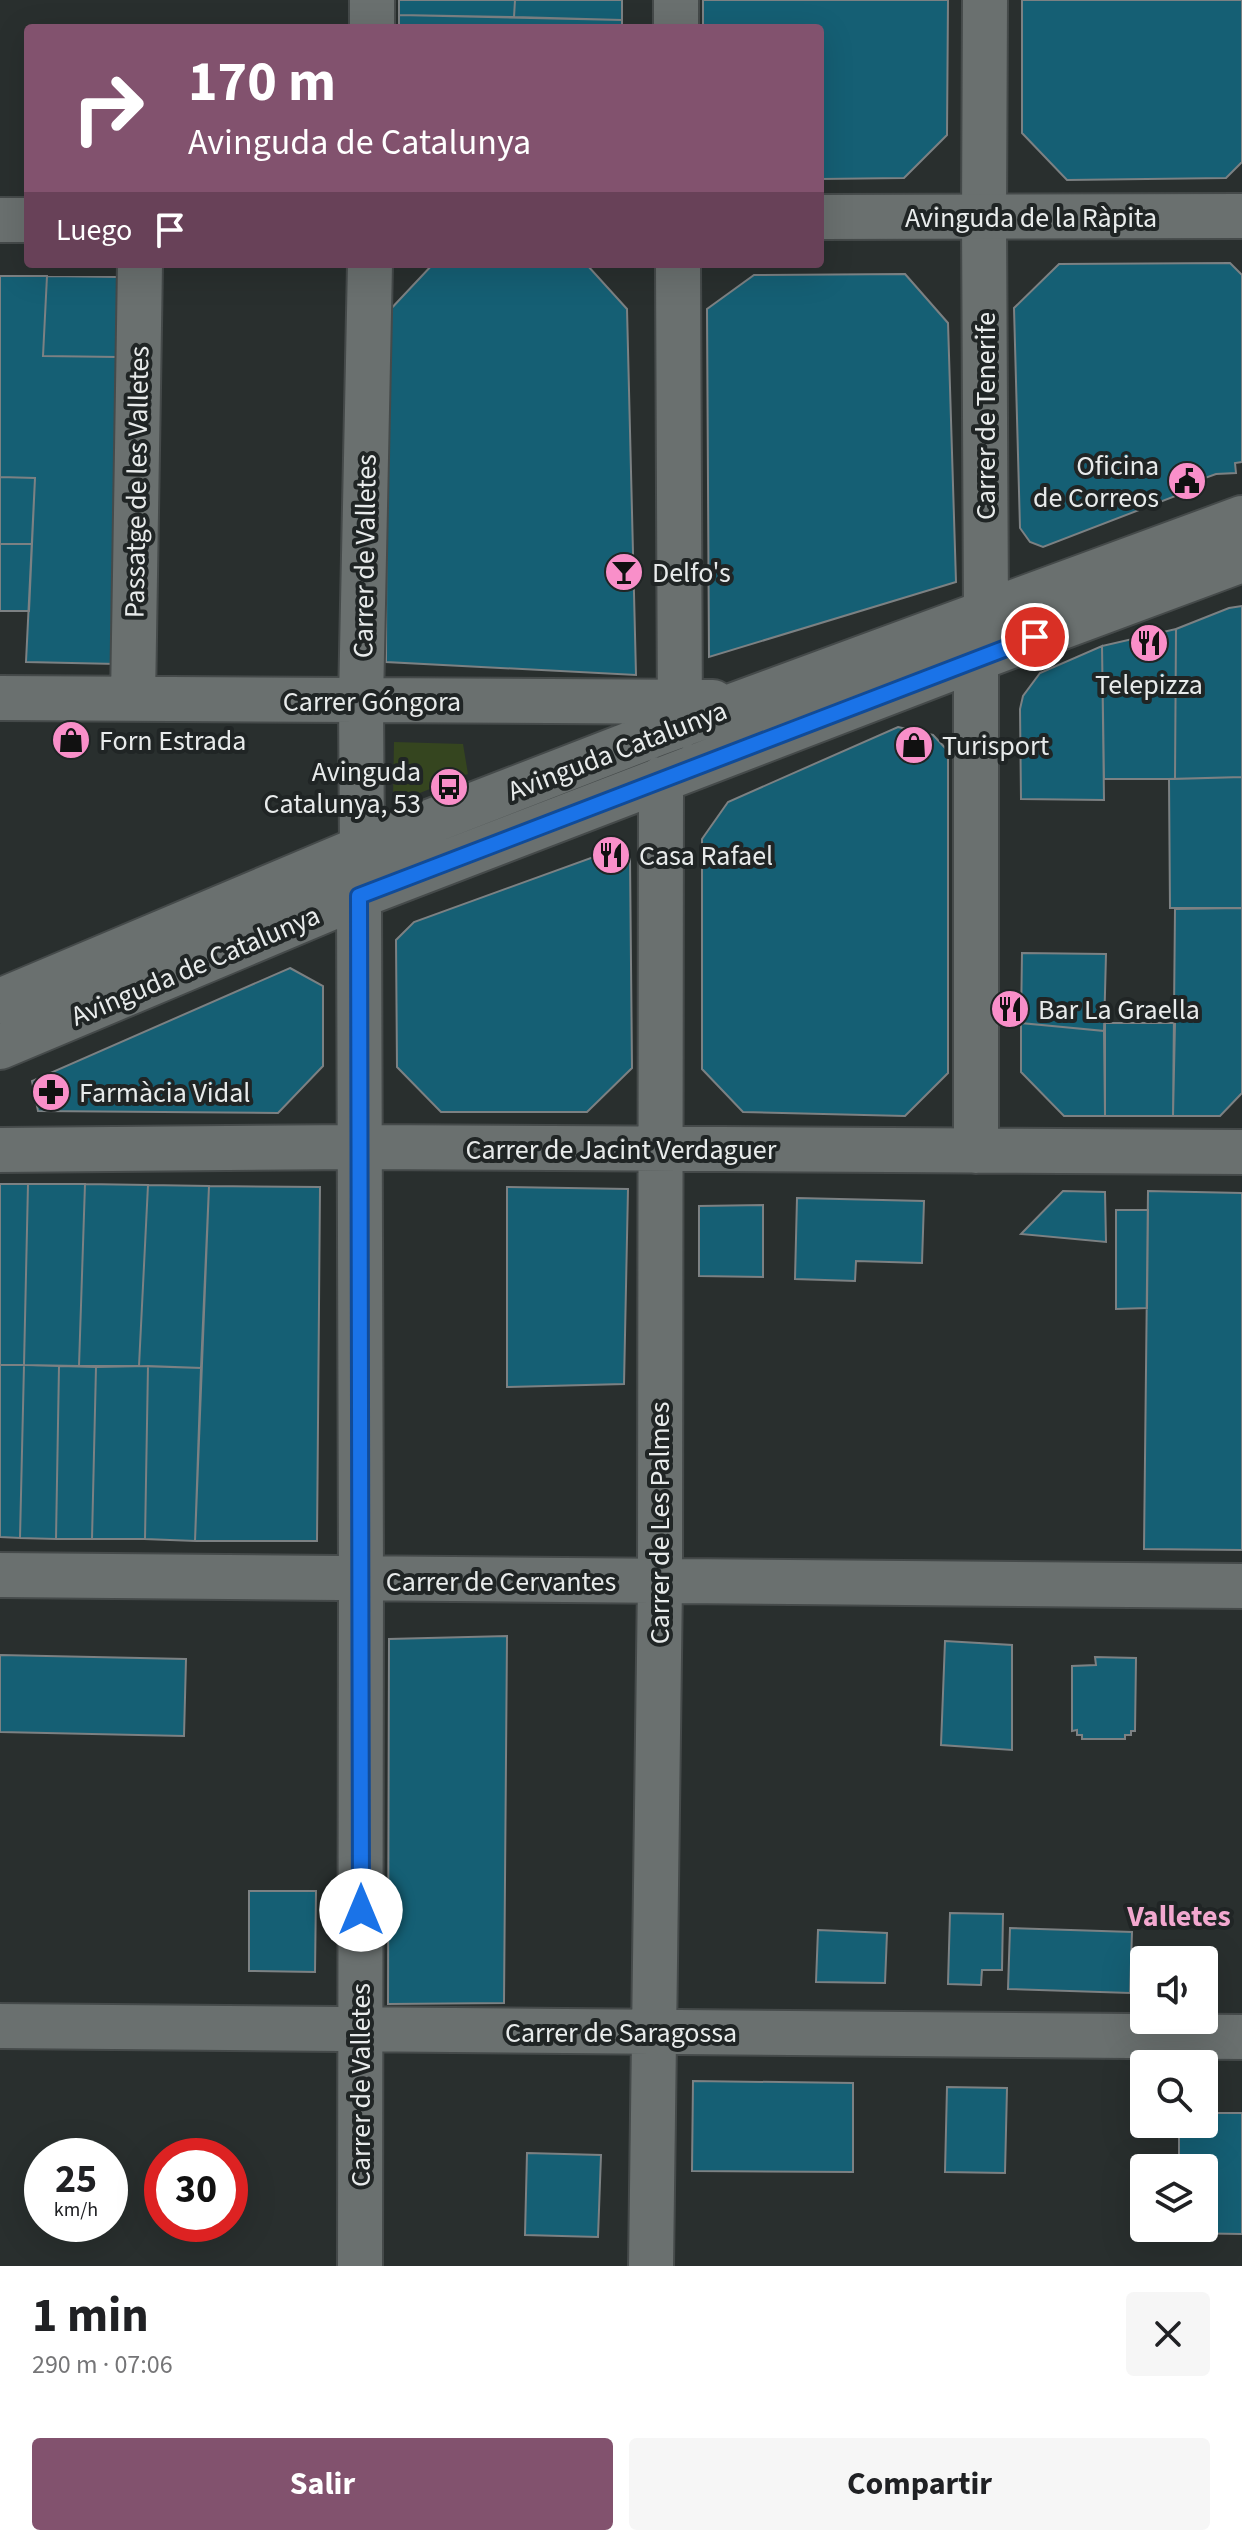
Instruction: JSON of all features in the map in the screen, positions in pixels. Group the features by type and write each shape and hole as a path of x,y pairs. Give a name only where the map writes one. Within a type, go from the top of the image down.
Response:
{"street":[{"path":"372,0 372,24"},
{"path":"676,0 676,24"},
{"name":"Carrer de Tenerife","path":"985,0 986,614"},
{"name":"Avinguda de la Ràpita","path":"824,217 1242,216"},
{"path":"0,220 24,220"},
{"name":"Passatge de les Valletes","path":"133,699 140,268"},
{"name":"Carrer de Valletes","path":"362,848 361,701 370,268"},
{"path":"678,268 679,714"},
{"name":"Avinguda Catalunya","path":"744,702 1242,518"},
{"name":"Avinguda de Catalunya","path":"0,1047 359,896 1242,560"},
{"path":"976,659 976,1151"},
{"name":"Carrer Góngora","path":"0,698 361,701 679,714 744,702"},
{"name":"Avinguda Catalunya","path":"0,1001 679,714"},
{"name":"Carrer de Les Palmes","path":"651,2266 660,1582 661,779"},
{"name":"Carrer de Valletes","path":"359,896 360,2266"},
{"name":"Carrer de Jacint Verdaguer","path":"0,1150 358,1147 1242,1152"},
{"name":"Carrer de Cervantes","path":"0,1575 1242,1586"},
{"name":"Carrer de Saragossa","path":"0,2026 1242,2037"}],"green space":[{"path":"394,742 463,744 468,774 397,802 393,798"}],"building":[{"path":"399,0 515,0 514,17 399,15"},
{"path":"515,0 622,0 622,20 514,17"},
{"path":"703,0 948,0 947,135 904,178 824,179 824,24 703,24"},
{"path":"1022,0 1242,0 1242,162 1226,178 1067,180 1022,133"},
{"path":"399,15 622,20 622,24 399,24"},
{"path":"1230,263 1242,275 1242,462 1235,463 1236,473 1216,474 1202,479 1204,485 1043,547 1030,542 1020,528 1014,308 1059,264"},
{"path":"429,268 590,268 627,309 636,675 386,662 387,313"},
{"path":"905,274 948,323 956,582 709,657 707,309 754,275"},
{"path":"0,276 47,276 43,356 118,357 117,664 26,662 35,478 0,477"},
{"path":"47,276 118,277 118,357 43,356"},
{"path":"0,477 35,478 32,544 0,544"},
{"path":"0,544 32,544 29,611 0,611"},
{"path":"1242,606 1242,777 1175,779 1176,629"},
{"path":"1176,629 1175,779 1104,779 1102,646"},
{"path":"1102,646 1104,800 1021,799 1020,709 1023,696 1040,673"},
{"path":"898,727 933,735 948,751 948,1073 905,1116 743,1112 702,1069 702,839 728,802"},
{"path":"1242,777 1242,908 1170,908 1169,779"},
{"path":"613,850 623,851 630,859 632,1068 587,1112 441,1112 397,1067 396,940 414,922"},
{"path":"1242,908 1242,1093 1220,1116 1173,1116 1175,909"},
{"path":"1022,953 1106,954 1104,1031 1021,1023"},
{"path":"290,968 323,986 323,1066 278,1113 38,1111 32,1081"},
{"path":"1021,1023 1104,1031 1105,1116 1064,1116 1021,1072"},
{"path":"1105,1023 1175,1023 1173,1116 1105,1116"},
{"path":"0,1184 28,1184 24,1365 0,1365"},
{"path":"28,1184 85,1184 79,1366 24,1365"},
{"path":"85,1184 148,1185 139,1366 79,1366"},
{"path":"148,1185 209,1186 201,1368 139,1366"},
{"path":"209,1186 320,1187 317,1541 195,1541"},
{"path":"507,1187 628,1189 624,1384 507,1387"},
{"path":"1063,1191 1105,1192 1106,1242 1021,1234"},
{"path":"1148,1191 1242,1193 1242,1550 1144,1549"},
{"path":"797,1198 924,1201 922,1263 856,1261 855,1281 795,1279"},
{"path":"763,1205 763,1277 699,1276 699,1206"},
{"path":"1116,1210 1148,1210 1147,1308 1116,1309"},
{"path":"0,1365 24,1365 20,1538 0,1537"},
{"path":"24,1365 59,1366 56,1539 20,1538"},
{"path":"59,1366 96,1367 92,1539 56,1539"},
{"path":"148,1366 201,1368 195,1541 145,1539"},
{"path":"148,1366 145,1539 92,1539 96,1367"},
{"path":"507,1636 504,2003 388,2004 389,1639"},
{"path":"945,1641 1012,1645 1012,1750 941,1745"},
{"path":"0,1655 186,1659 184,1736 0,1732"},
{"path":"1095,1657 1136,1658 1135,1731 1125,1735 1125,1739 1082,1739 1082,1735 1077,1735 1077,1730 1072,1731 1072,1666 1096,1665"},
{"path":"249,1891 316,1891 315,1972 249,1971"},
{"path":"950,1913 1003,1914 1002,1970 982,1970 981,1985 948,1984"},
{"path":"1010,1928 1132,1932 1130,1993 1008,1989"},
{"path":"818,1930 887,1933 885,1983 816,1982"},
{"path":"693,2081 853,2083 853,2172 692,2171"},
{"path":"947,2087 1007,2088 1005,2173 945,2172"},
{"path":"1218,2113 1242,2113 1242,2234 1218,2234 1218,2154 1179,2154 1179,2138 1218,2138"},
{"path":"527,2153 601,2155 598,2237 525,2235"}],"place":[{"name":"Oficina de Correos","path":"1187,481"},
{"name":"Delfo's","path":"624,572"},
{"name":"Telepizza","path":"1149,643"},
{"name":"Forn Estrada","path":"71,740"},
{"name":"Turisport","path":"914,745"},
{"name":"Avinguda Catalunya, 53","path":"449,787"},
{"name":"Casa Rafael","path":"611,855"},
{"name":"Bar La Graella","path":"1010,1009"},
{"name":"Farmàcia Vidal","path":"51,1092"}],"district":[{"name":"Valletes","path":"1179,1916"}],"route":[{"path":"361,1910 359,896 1035,637"}]}
